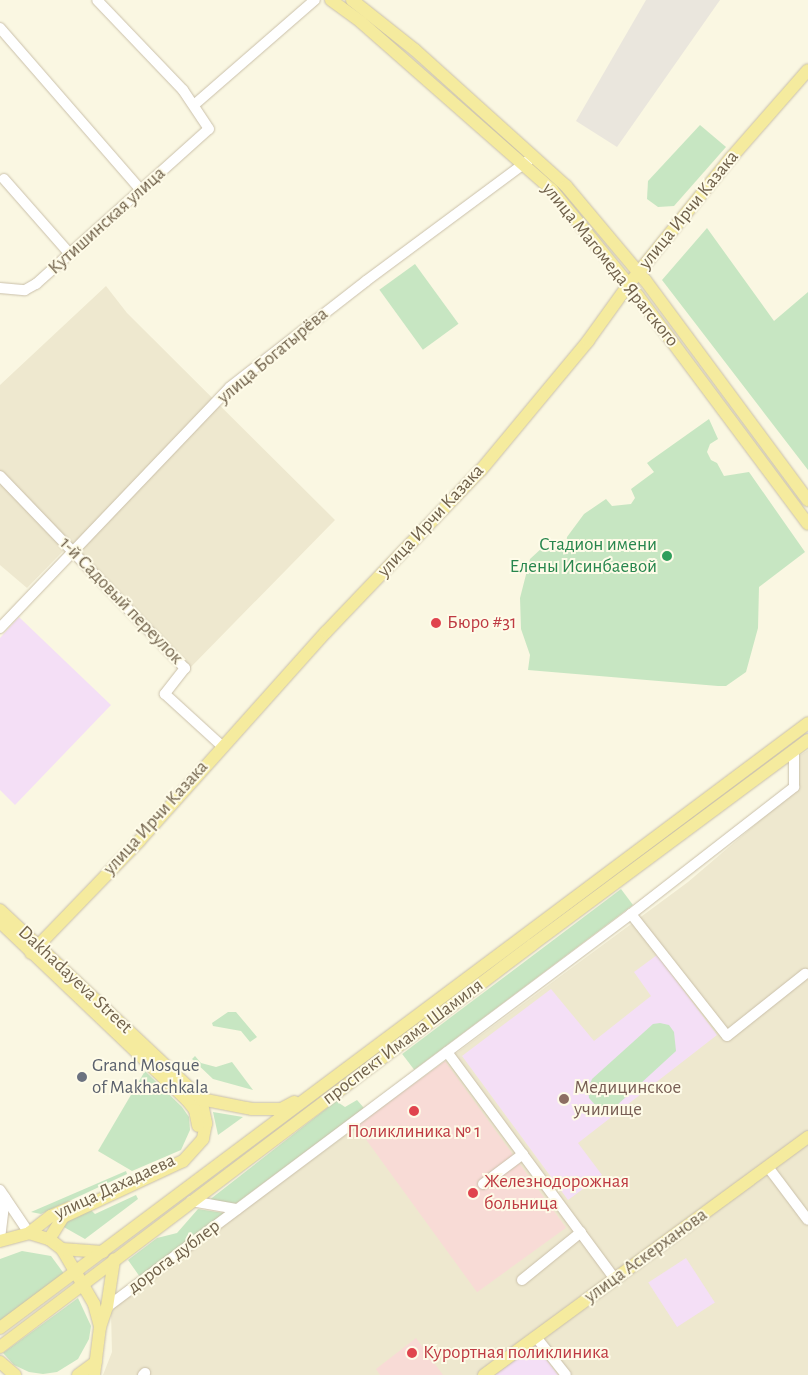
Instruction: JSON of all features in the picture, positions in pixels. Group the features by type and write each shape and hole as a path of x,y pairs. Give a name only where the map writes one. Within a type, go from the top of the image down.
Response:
{"main road":[{"name":"улица Магомеда Ярагского","path":"331,0 357,5 528,161 629,284 808,524"},
{"name":"улица Ирчи Казака","path":"34,949 223,747 326,632 481,470 588,341 629,284 730,159 808,70"},
{"name":"улица Магомеда Ярагского","path":"528,161 566,186 638,273 808,500"},
{"name":"проспект Имама Шамиля","path":"0,1347 80,1278 103,1252 808,722"},
{"name":"проспект Имама Шамиля","path":"0,1328 80,1278 114,1260 808,740"},
{"name":"Dakhadayeva Street","path":"0,910 34,949 201,1099"},
{"name":"улица Дахадаева","path":"0,922 34,949 187,1100 198,1121 198,1136 190,1148 181,1156 51,1216 30,1233"},
{"path":"49,1239 63,1218 135,1185 192,1154 203,1139 206,1123 201,1099 252,1109 281,1109 314,1092"},
{"name":"улица Аскерханова","path":"484,1375 808,1137"},
{"path":"1,1240 30,1233 49,1239 62,1249 80,1278 100,1327"},
{"path":"62,1249 103,1252"},
{"path":"94,1375 100,1327 107,1307 114,1260"},
{"path":"0,1362 15,1375"},
{"path":"78,1375 96,1362"}],"street":[{"path":"97,0 194,105 315,0"},
{"path":"0,28 141,190"},
{"name":"Кутишинская улица","path":"0,288 24,290 70,254 206,134 208,123 194,105"},
{"name":"улица Богатырёва","path":"0,628 230,387 358,287 528,161"},
{"path":"4,179 70,254"},
{"name":"1-й Садовый переулок","path":"0,476 72,551 122,599 185,668 165,694 223,747"},
{"name":"дорога дублер","path":"107,1307 632,914 794,787 794,751"},
{"path":"632,914 727,1036 804,974"},
{"path":"448,1052 615,1279"},
{"path":"483,1184 522,1154"},
{"path":"768,1166 808,1220"},
{"path":"2,1193 30,1233"},
{"path":"1,1240 2,1193"},
{"path":"191,1202 239,1208"},
{"path":"522,1280 581,1232"},
{"path":"536,1337 566,1375"}],"shaded area":[{"path":"646,0 720,0 617,147 576,121"},
{"path":"106,286 127,313 335,520 189,669 66,548 27,588 0,565 0,385"},
{"path":"19,617 111,705 15,805 0,790 0,638"},
{"path":"808,750 808,1375 103,1375 112,1352 111,1313 117,1304 688,882 799,787 799,756"},
{"name":"Медицинское училище","path":"657,955 717,1035 578,1143 602,1175 568,1200 462,1056 551,989 594,1041 651,996 634,972"},
{"name":"Железнодорожная больница","path":"445,1061 566,1228 477,1292 356,1126"},
{"path":"686,1258 715,1302 677,1327 648,1283"},
{"name":"Курортная поликлиника","path":"416,1338 443,1375 380,1375 376,1369"},
{"path":"535,1345 558,1375 495,1375"}],"green space":[{"path":"700,125 726,147 674,206 658,207 647,199 648,181"},
{"path":"707,228 774,321 808,292 808,470 662,280"},
{"path":"415,264 458,324 423,350 379,290"},
{"name":"Стадион имени Елены Исинбаевой","path":"709,419 718,439 710,444 707,452 711,460 717,463 724,476 749,472 805,552 759,587 758,628 746,672 726,686 718,686 528,670 530,655 521,629 520,598 530,559 543,547 556,550 566,545 567,537 584,514 606,499 612,506 631,504 635,498 631,489 654,472 647,463"},
{"path":"621,889 633,905 414,1070 402,1054"},
{"path":"228,1012 236,1012 257,1037 250,1042 241,1031 213,1026 212,1023"},
{"path":"653,1024 669,1025 674,1032 676,1051 615,1107 606,1109 596,1106 589,1098 588,1088 592,1079"},
{"path":"195,1056 201,1063 216,1067 232,1062 253,1090 213,1079 192,1059"},
{"path":"145,1071 182,1107 189,1117 190,1130 181,1150 132,1171 98,1151"},
{"path":"357,1100 364,1108 234,1205 208,1201 336,1101 345,1107"},
{"path":"213,1112 243,1117 218,1135"},
{"path":"126,1171 127,1174 41,1214 31,1212"},
{"path":"136,1195 138,1199 85,1239 62,1226 67,1219 90,1209 95,1214"},
{"path":"198,1209 224,1213 140,1277 128,1260 157,1238 177,1233"},
{"path":"22,1251 51,1256 65,1275 0,1322 0,1259"},
{"path":"78,1298 91,1326 89,1339 78,1359 57,1372 43,1374 29,1372 14,1365 3,1353"}],"place":[{"name":"Стадион имени Елены Исинбаевой","path":"667,556"},
{"name":"Бюро #31","path":"436,623"},
{"name":"Grand Mosque of Makhachkala","path":"82,1077"},
{"name":"Медицинское училище","path":"564,1099"},
{"name":"Поликлиника № 1","path":"414,1111"},
{"name":"Железнодорожная больница","path":"473,1193"},
{"name":"Курортная поликлиника","path":"412,1353"}]}
